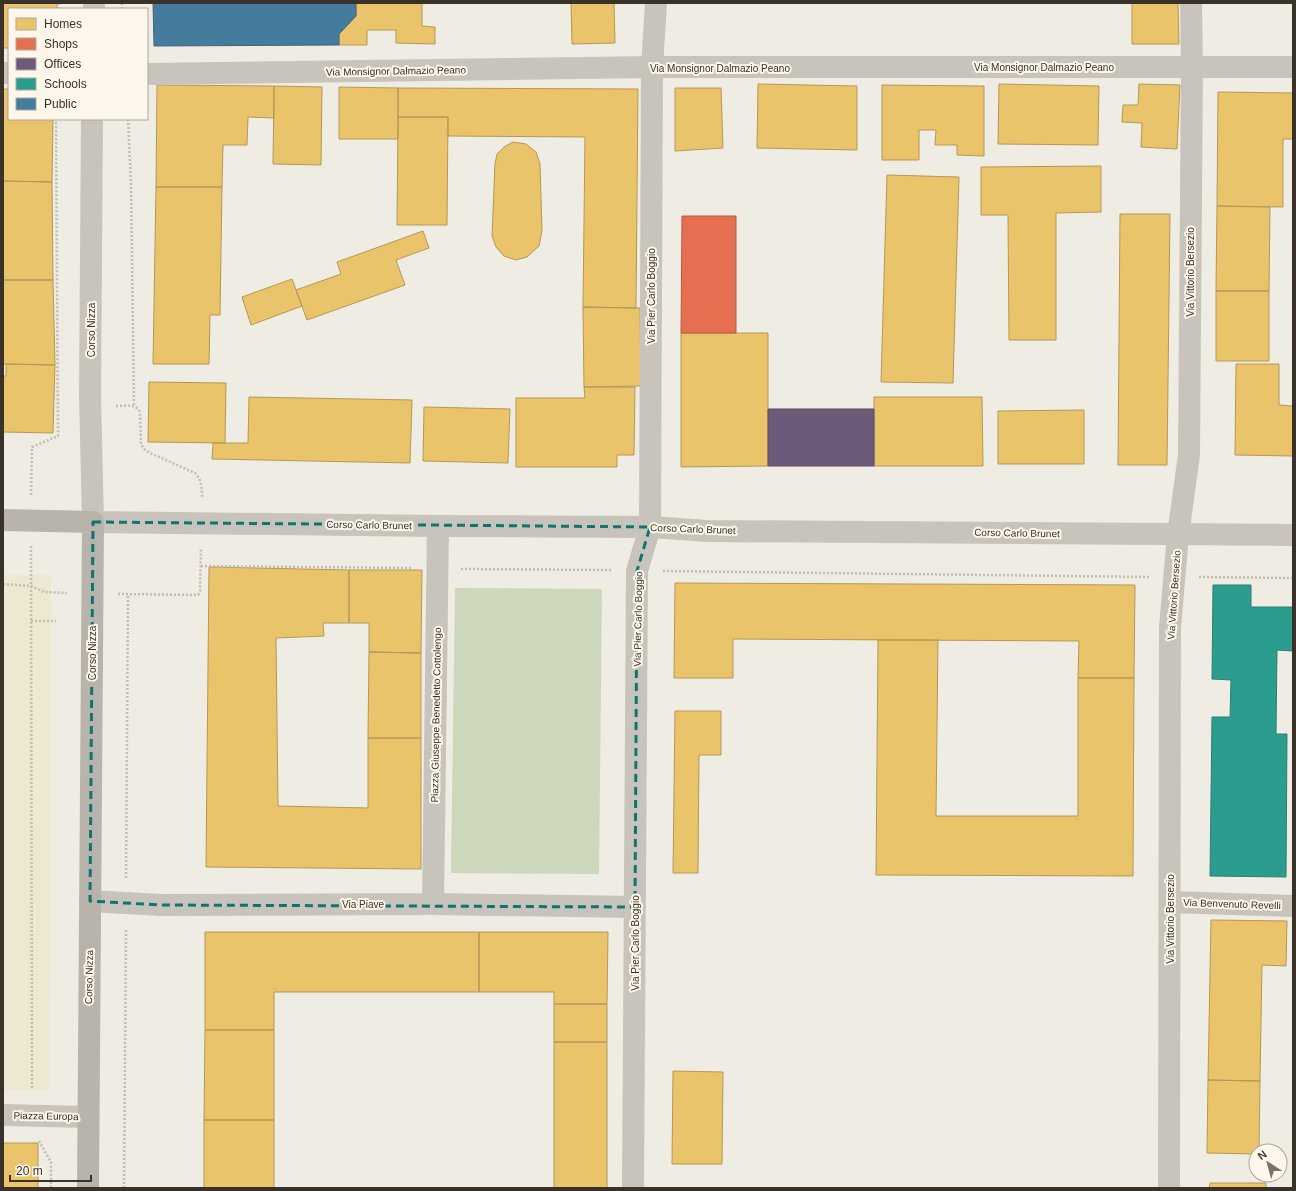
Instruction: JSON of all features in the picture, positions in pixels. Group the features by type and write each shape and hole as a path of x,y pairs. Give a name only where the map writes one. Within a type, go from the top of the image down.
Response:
{"main road":[{"path":"3,520 93,522"},
{"name":"Corso Nizza","path":"88,1188 93,522"}],"street":[{"name":"Via Pier Carlo Boggio","path":"633,1188 637,571 650,527 652,67 656,3"},
{"name":"Via Vittorio Bersezio","path":"1170,1188 1170,627 1178,535 1189,455 1192,67 1191,3"},
{"name":"Via Monsignor Dalmazio Peano","path":"148,74 652,67 1293,67"},
{"name":"Corso Nizza","path":"92,120 90,395 93,522"},
{"name":"Corso Carlo Brunet","path":"93,522 650,527 708,531 1293,535"},
{"name":"Piazza Giuseppe Benedetto Cottolengo","path":"433,904 438,526"},
{"name":"Via Piave","path":"90,902 160,905 433,904 635,907"},
{"name":"Via Benvenuto Revelli","path":"1171,902 1293,906"},
{"name":"Piazza Europa","path":"3,1115 88,1118"}],"path":[{"path":"32,447 58,436 56,120"},
{"path":"3,584 31,586 44,592 198,595 200,591 202,487 195,473 144,449 141,444 140,412 134,406 131,184 128,120"},
{"path":"201,566 1293,578"},
{"path":"31,586 32,1090"},
{"path":"31,621 56,622"},
{"path":"33,1116 34,1132 51,1162 51,1188"}],"highlighted area":[{"path":"93,522 650,527 637,571 635,907 160,905 90,901"}],"green space":[{"path":"455,588 602,589 599,874 451,873"}],"shaded area":[{"path":"3,575 51,575 49,1090 3,1090"}],"building: Homes":[{"path":"3,3 57,3 57,8 8,8 8,48 3,48"},
{"path":"356,3 422,3 422,26 435,27 435,44 396,43 396,30 367,30 367,45 339,45 339,34 356,16"},
{"path":"571,3 614,3 615,43 572,44"},
{"path":"1132,3 1178,3 1179,44 1132,44"},
{"path":"758,84 857,86 857,150 757,148"},
{"path":"999,84 1099,86 1098,145 998,144"},
{"path":"1139,84 1180,85 1177,149 1141,147 1142,123 1122,122 1123,105 1138,105"},
{"path":"157,85 274,86 274,118 248,117 247,145 223,145 222,187 156,187"},
{"path":"882,85 984,86 984,156 957,155 957,145 935,145 936,130 919,130 919,160 882,160"},
{"path":"274,86 322,87 321,165 273,164"},
{"path":"339,87 398,88 398,139 339,139"},
{"path":"398,88 638,89 636,308 583,307 585,137 448,136 448,117 398,117"},
{"path":"675,88 721,88 723,148 675,151"},
{"path":"3,89 8,89 8,120 53,120 52,182 3,181"},
{"path":"1218,92 1293,93 1293,139 1283,139 1283,207 1217,206"},
{"path":"398,117 448,117 447,225 397,225"},
{"path":"513,142 526,144 536,152 540,164 542,231 539,246 527,257 516,260 504,256 496,247 492,236 495,164 497,154 504,147"},
{"path":"1101,166 1101,212 1056,213 1056,340 1009,340 1008,215 981,215 981,167"},
{"path":"887,175 959,177 953,383 881,382"},
{"path":"3,181 52,182 53,280 3,280"},
{"path":"156,187 222,187 220,315 210,315 209,364 153,364"},
{"path":"1217,206 1270,207 1269,291 1216,291"},
{"path":"1120,214 1170,214 1167,465 1118,465"},
{"path":"423,231 429,248 396,260 405,285 307,320 296,290 341,274 337,262"},
{"path":"292,279 302,306 251,325 242,297"},
{"path":"3,280 53,280 55,365 3,364"},
{"path":"1216,291 1269,291 1269,361 1216,361"},
{"path":"583,307 640,308 641,386 584,387"},
{"path":"681,333 768,333 768,466 681,467"},
{"path":"6,364 55,365 53,433 3,432 3,376 6,376"},
{"path":"1236,364 1279,364 1279,405 1293,406 1293,456 1235,455"},
{"path":"149,382 226,383 225,443 148,442"},
{"path":"584,387 635,387 634,455 617,455 617,467 516,467 516,398 585,398"},
{"path":"249,397 412,400 410,463 212,459 213,443 248,443"},
{"path":"874,397 982,397 983,466 874,466"},
{"path":"424,407 510,409 508,463 423,461"},
{"path":"1084,410 1084,464 998,464 998,411"},
{"path":"209,567 349,570 349,623 323,623 324,636 276,638 278,806 368,808 368,738 421,738 421,869 206,867"},
{"path":"349,570 422,570 421,653 369,652 369,623 349,623"},
{"path":"675,583 1135,585 1134,678 1078,678 1079,641 733,639 733,678 674,678"},
{"path":"878,640 938,640 936,816 1078,816 1078,678 1134,678 1133,876 876,875"},
{"path":"369,652 421,653 421,738 368,738"},
{"path":"675,711 721,711 721,755 699,755 698,873 673,873"},
{"path":"1211,920 1287,921 1286,966 1262,965 1260,1081 1208,1080"},
{"path":"205,932 479,932 479,992 274,992 274,1030 205,1030"},
{"path":"479,932 608,932 607,1004 554,1004 554,992 479,992"},
{"path":"554,1004 607,1004 607,1042 554,1042"},
{"path":"205,1030 274,1030 274,1120 204,1120"},
{"path":"554,1042 607,1042 607,1188 554,1188"},
{"path":"673,1071 723,1072 722,1164 672,1164"},
{"path":"1208,1080 1260,1081 1259,1143 1248,1143 1248,1154 1207,1153"},
{"path":"204,1120 274,1120 274,1188 204,1188"},
{"path":"3,1143 38,1143 38,1188 3,1188"},
{"path":"1210,1183 1266,1183 1266,1188 1209,1188"}],"building: Shops":[{"path":"682,216 736,216 736,333 681,333"}],"building: Offices":[{"path":"768,409 874,409 874,466 768,466"}],"building: Schools":[{"path":"1213,585 1251,585 1251,607 1293,607 1293,651 1277,650 1276,734 1287,734 1286,877 1210,876 1212,717 1230,717 1231,680 1212,679"}],"building: Public":[{"path":"153,3 356,3 356,16 339,34 339,45 154,46"}]}
